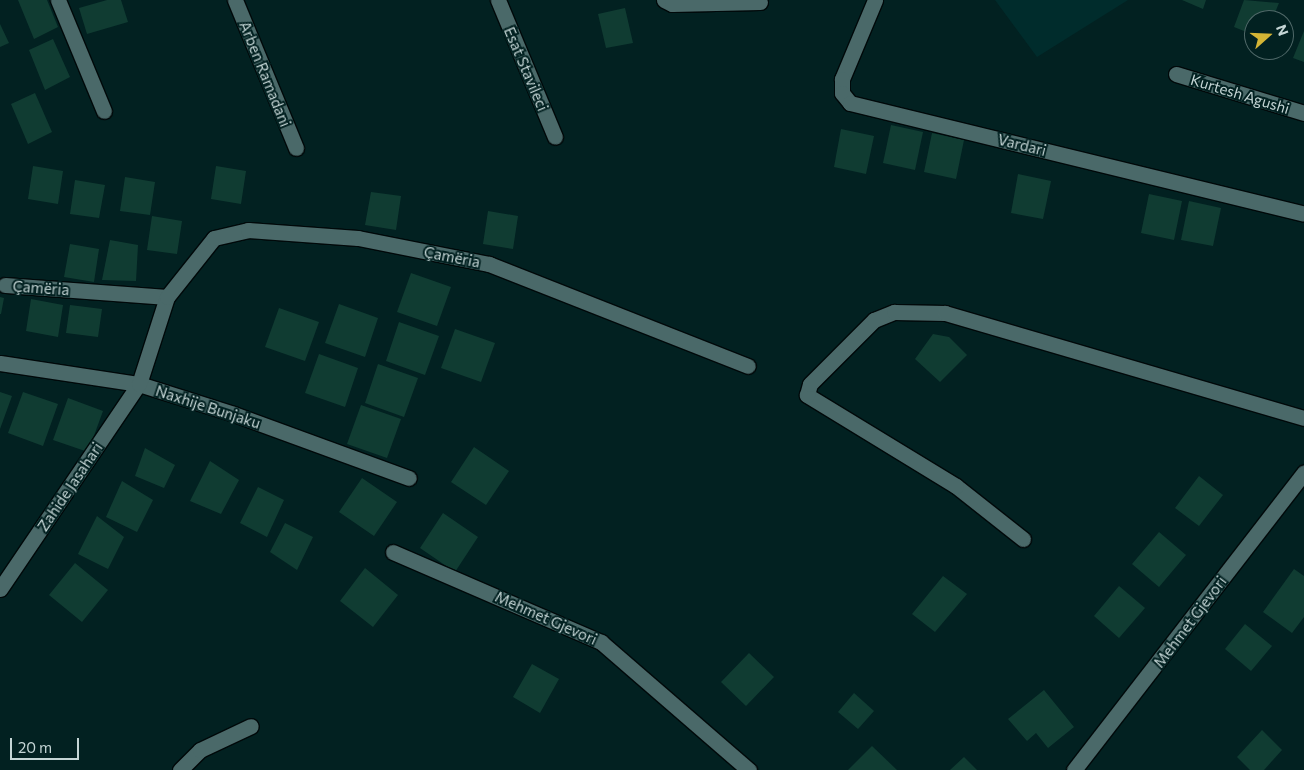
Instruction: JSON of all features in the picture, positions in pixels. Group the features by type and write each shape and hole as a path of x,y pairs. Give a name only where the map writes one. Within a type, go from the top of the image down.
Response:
{"street":[{"path":"58,0 104,111"},
{"name":"Arben Ramadani","path":"235,0 296,148"},
{"name":"Esat Stavileci","path":"498,0 555,137"},
{"path":"664,0 672,4 760,2"},
{"name":"Vardari","path":"874,0 842,79 842,93 850,103 1304,214"},
{"name":"Kurtesh Agushi","path":"1176,74 1304,113"},
{"name":"Çamëria","path":"139,384 167,297 214,238 248,230 358,238 489,264 748,366"},
{"name":"Çamëria","path":"4,285 167,297"},
{"path":"1023,539 956,486 808,395 810,384 874,320 894,312 946,314 1304,418"},
{"name":"Naxhije Bunjaku","path":"0,363 139,384 234,414 409,478"},
{"name":"Zahide Jasahari","path":"0,589 139,384"},
{"name":"Mehmet Gjevori","path":"1074,770 1304,472"},
{"name":"Mehmet Gjevori","path":"393,552 602,642 749,770"},
{"path":"180,770 200,750 251,726"}],"shaded area":[{"path":"995,0 1128,0 1037,57"}],"building":[{"path":"18,0 47,0 58,27 34,39"},
{"path":"107,0 121,0 128,22 87,34 79,8"},
{"path":"1182,0 1206,0 1203,9"},
{"path":"1244,0 1279,3 1276,10 1244,10 1244,31 1234,27"},
{"path":"625,8 633,43 606,48 598,14"},
{"path":"0,24 9,43 0,47"},
{"path":"1304,31 1304,62 1294,58"},
{"path":"53,39 70,77 45,90 29,50"},
{"path":"35,93 52,132 28,144 11,104"},
{"path":"891,125 923,132 915,170 883,163"},
{"path":"841,129 874,136 866,174 834,167"},
{"path":"932,133 964,140 956,179 924,172"},
{"path":"33,166 63,171 58,204 28,199"},
{"path":"216,166 246,171 241,204 211,199"},
{"path":"1018,174 1051,181 1043,219 1011,213"},
{"path":"125,177 155,182 150,215 120,211"},
{"path":"75,180 105,185 99,218 70,214"},
{"path":"371,192 401,196 396,230 365,225"},
{"path":"1149,194 1182,201 1174,240 1141,233"},
{"path":"1189,201 1221,208 1213,246 1181,240"},
{"path":"488,211 518,216 513,249 483,244"},
{"path":"152,216 182,221 177,254 147,250"},
{"path":"110,240 138,245 136,281 102,280"},
{"path":"70,244 99,249 94,282 64,277"},
{"path":"411,273 451,287 437,326 397,312"},
{"path":"0,297 4,298 1,314 0,314"},
{"path":"31,299 63,305 58,337 26,331"},
{"path":"339,304 378,318 365,357 325,343"},
{"path":"70,305 102,309 98,337 66,333"},
{"path":"279,308 319,322 305,361 265,347"},
{"path":"399,322 439,336 425,375 386,361"},
{"path":"455,329 495,343 481,382 441,368"},
{"path":"933,334 949,337 967,355 940,382 915,359"},
{"path":"319,354 358,368 345,407 305,393"},
{"path":"378,364 418,378 404,417 365,403"},
{"path":"0,392 12,396 0,429"},
{"path":"23,392 58,404 43,446 8,433"},
{"path":"68,398 103,411 88,452 53,440"},
{"path":"361,405 401,419 387,458 347,444"},
{"path":"474,447 509,471 486,505 451,482"},
{"path":"145,448 175,465 164,488 135,476"},
{"path":"210,461 239,480 221,514 190,501"},
{"path":"1199,476 1223,495 1199,526 1175,508"},
{"path":"362,478 397,502 374,536 339,512"},
{"path":"122,481 153,500 137,532 106,517"},
{"path":"258,487 284,500 267,537 240,523"},
{"path":"443,513 478,537 455,572 420,548"},
{"path":"97,516 124,537 108,569 78,554"},
{"path":"285,523 313,537 297,570 270,552"},
{"path":"1159,532 1186,555 1159,587 1132,564"},
{"path":"75,563 108,590 82,622 49,595"},
{"path":"365,568 398,595 373,627 340,601"},
{"path":"1294,569 1304,576 1304,617 1292,633 1263,612"},
{"path":"943,576 967,594 935,632 912,614"},
{"path":"1119,586 1145,608 1119,638 1094,616"},
{"path":"1245,624 1272,646 1251,671 1225,649"},
{"path":"749,653 774,677 746,706 721,682"},
{"path":"532,664 559,679 540,713 513,697"},
{"path":"1044,690 1074,727 1048,748 1036,733 1027,741 1008,719"},
{"path":"854,693 874,711 858,729 838,712"},
{"path":"1262,730 1282,750 1264,770 1250,770 1237,757"},
{"path":"872,746 897,770 848,770"},
{"path":"964,757 977,770 950,770"}]}
